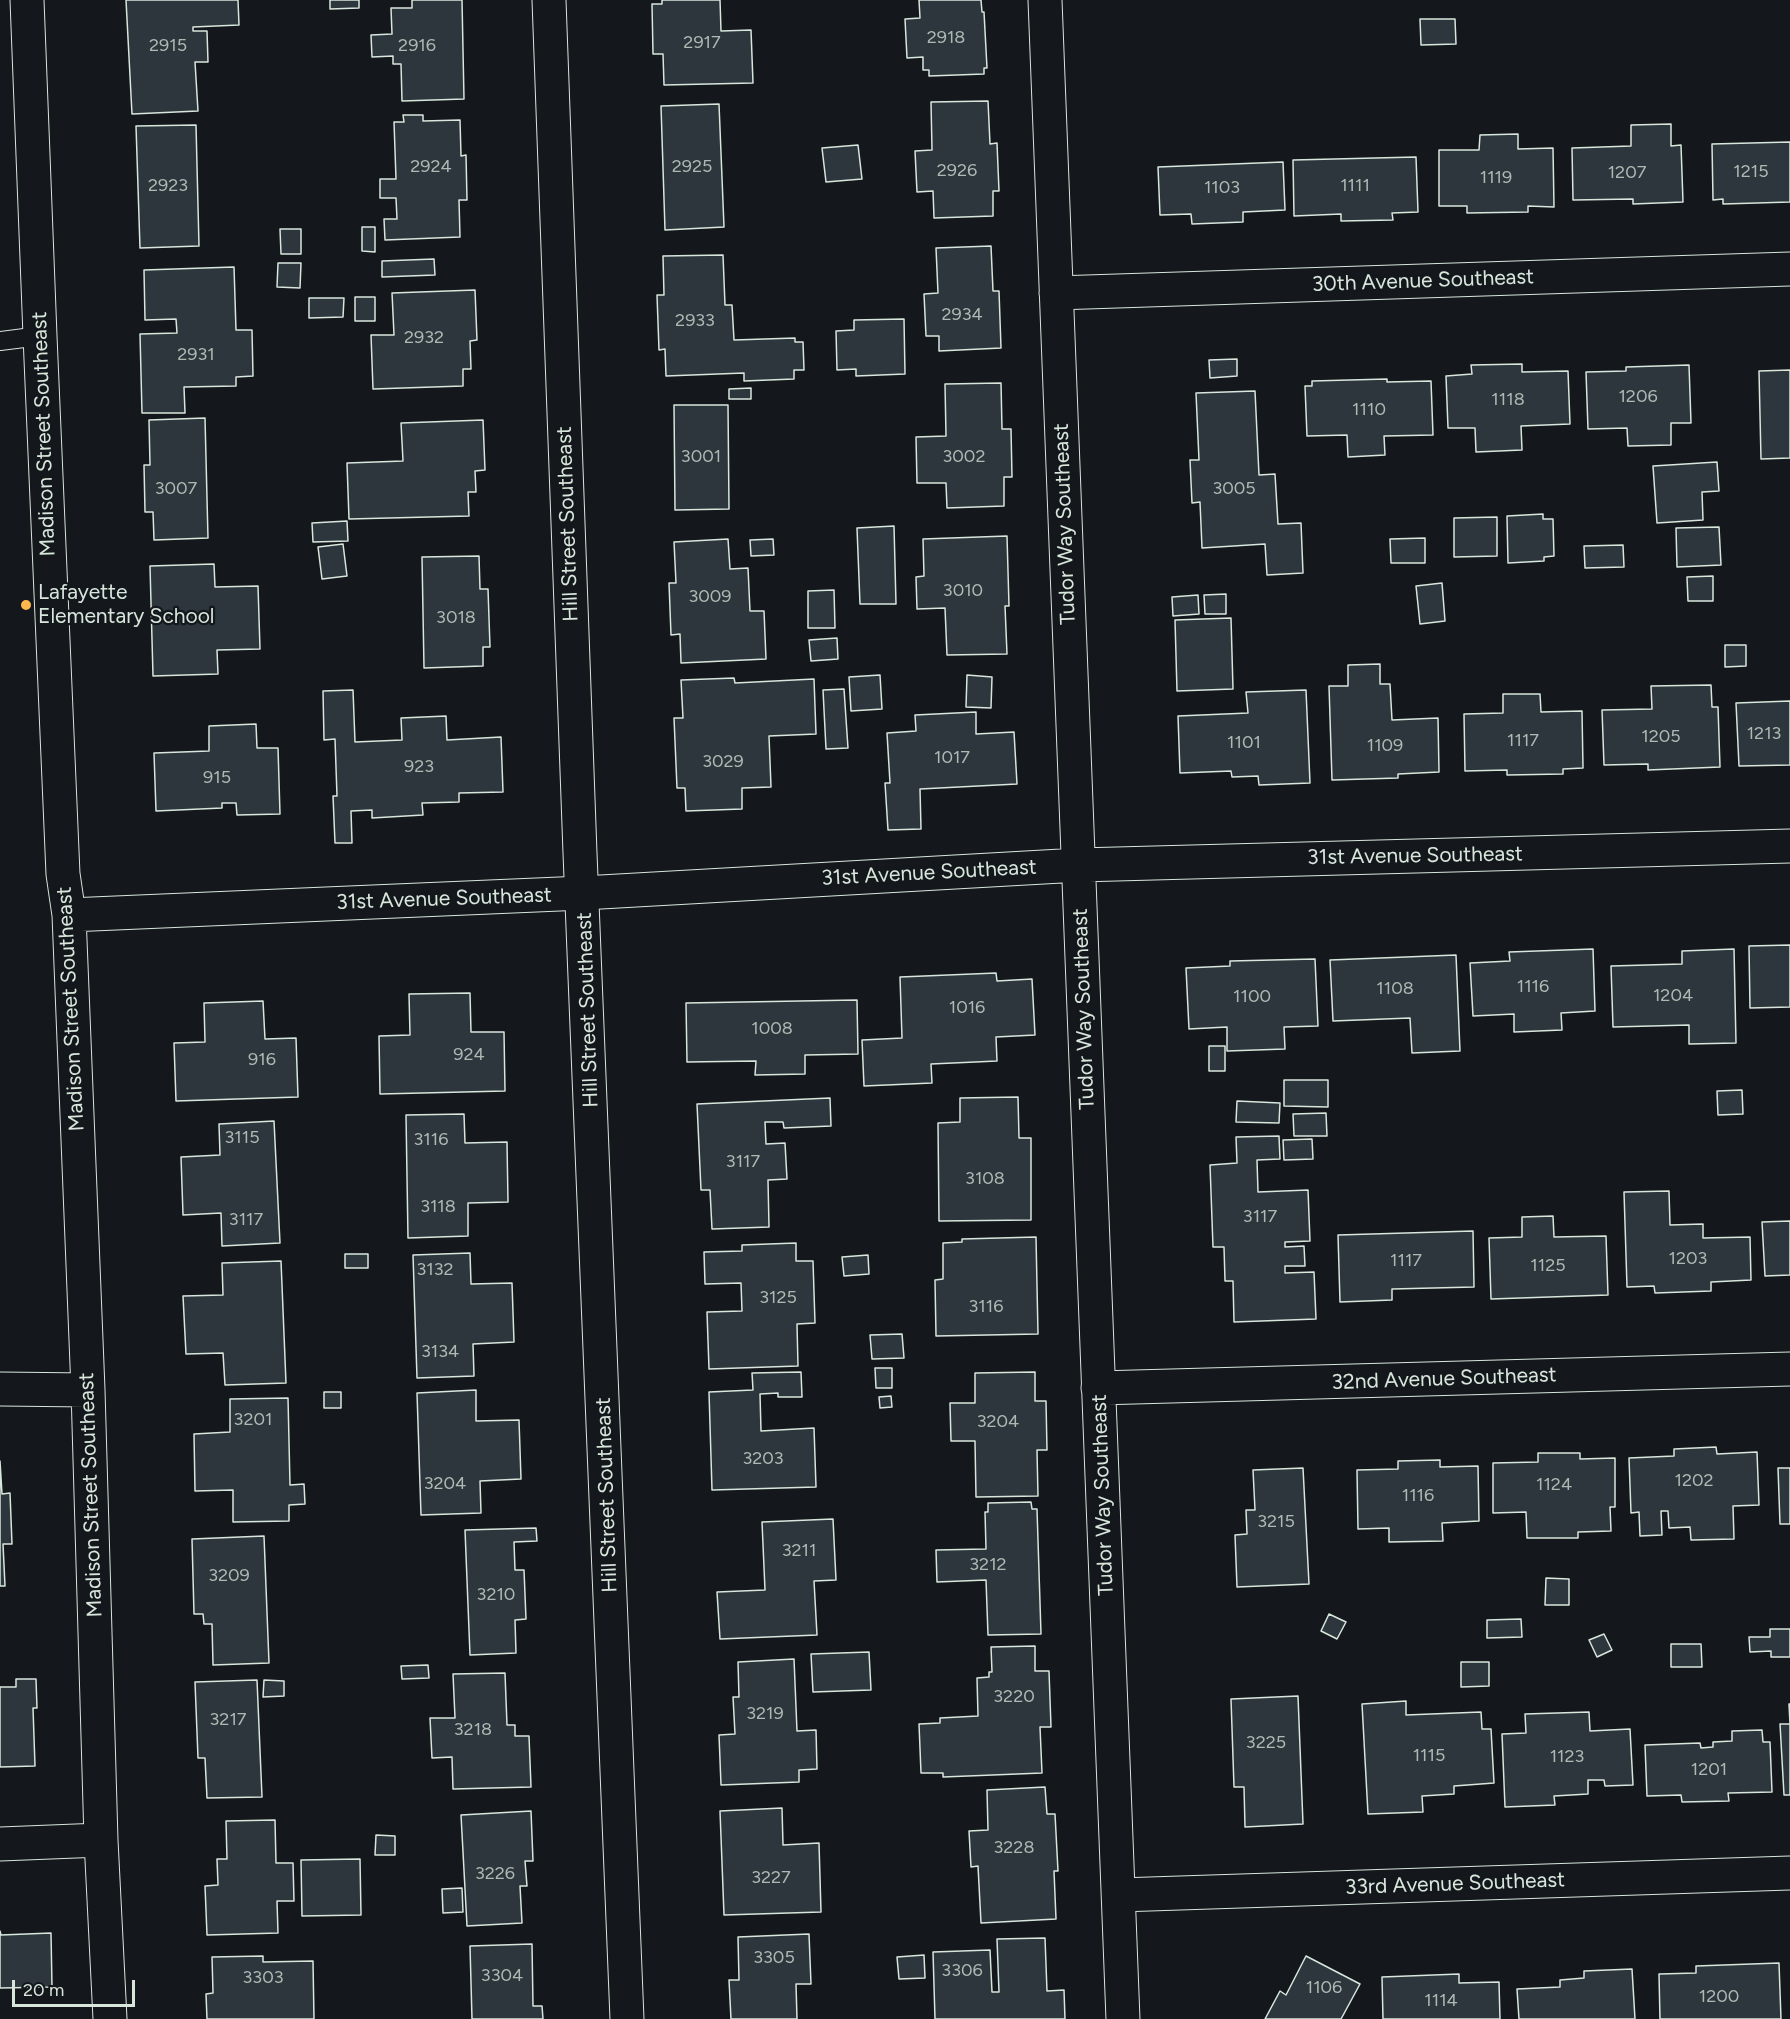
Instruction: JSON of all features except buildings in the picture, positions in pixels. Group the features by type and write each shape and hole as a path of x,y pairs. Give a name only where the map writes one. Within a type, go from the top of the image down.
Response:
{"street":[{"name":"Madison Street Southeast","path":"27,0 39,336 63,874 69,915 88,1390 101,1840 110,2019"},
{"name":"Hill Street Southeast","path":"549,0 627,2019"},
{"name":"Tudor Way Southeast","path":"1045,0 1123,2019"},
{"name":"30th Avenue Southeast","path":"1056,293 1790,269"},
{"name":"31st Avenue Southeast","path":"69,915 583,893 1079,865 1790,846"},
{"name":"32nd Avenue Southeast","path":"1098,1388 1790,1369"},
{"path":"0,1389 88,1390"},
{"path":"0,1844 101,1840"},
{"name":"33rd Avenue Southeast","path":"1119,1896 1790,1873"}],"lane":[{"path":"0,341 39,336"}],"place":[{"name":"Lafayette Elementary School","path":"26,605"}]}
